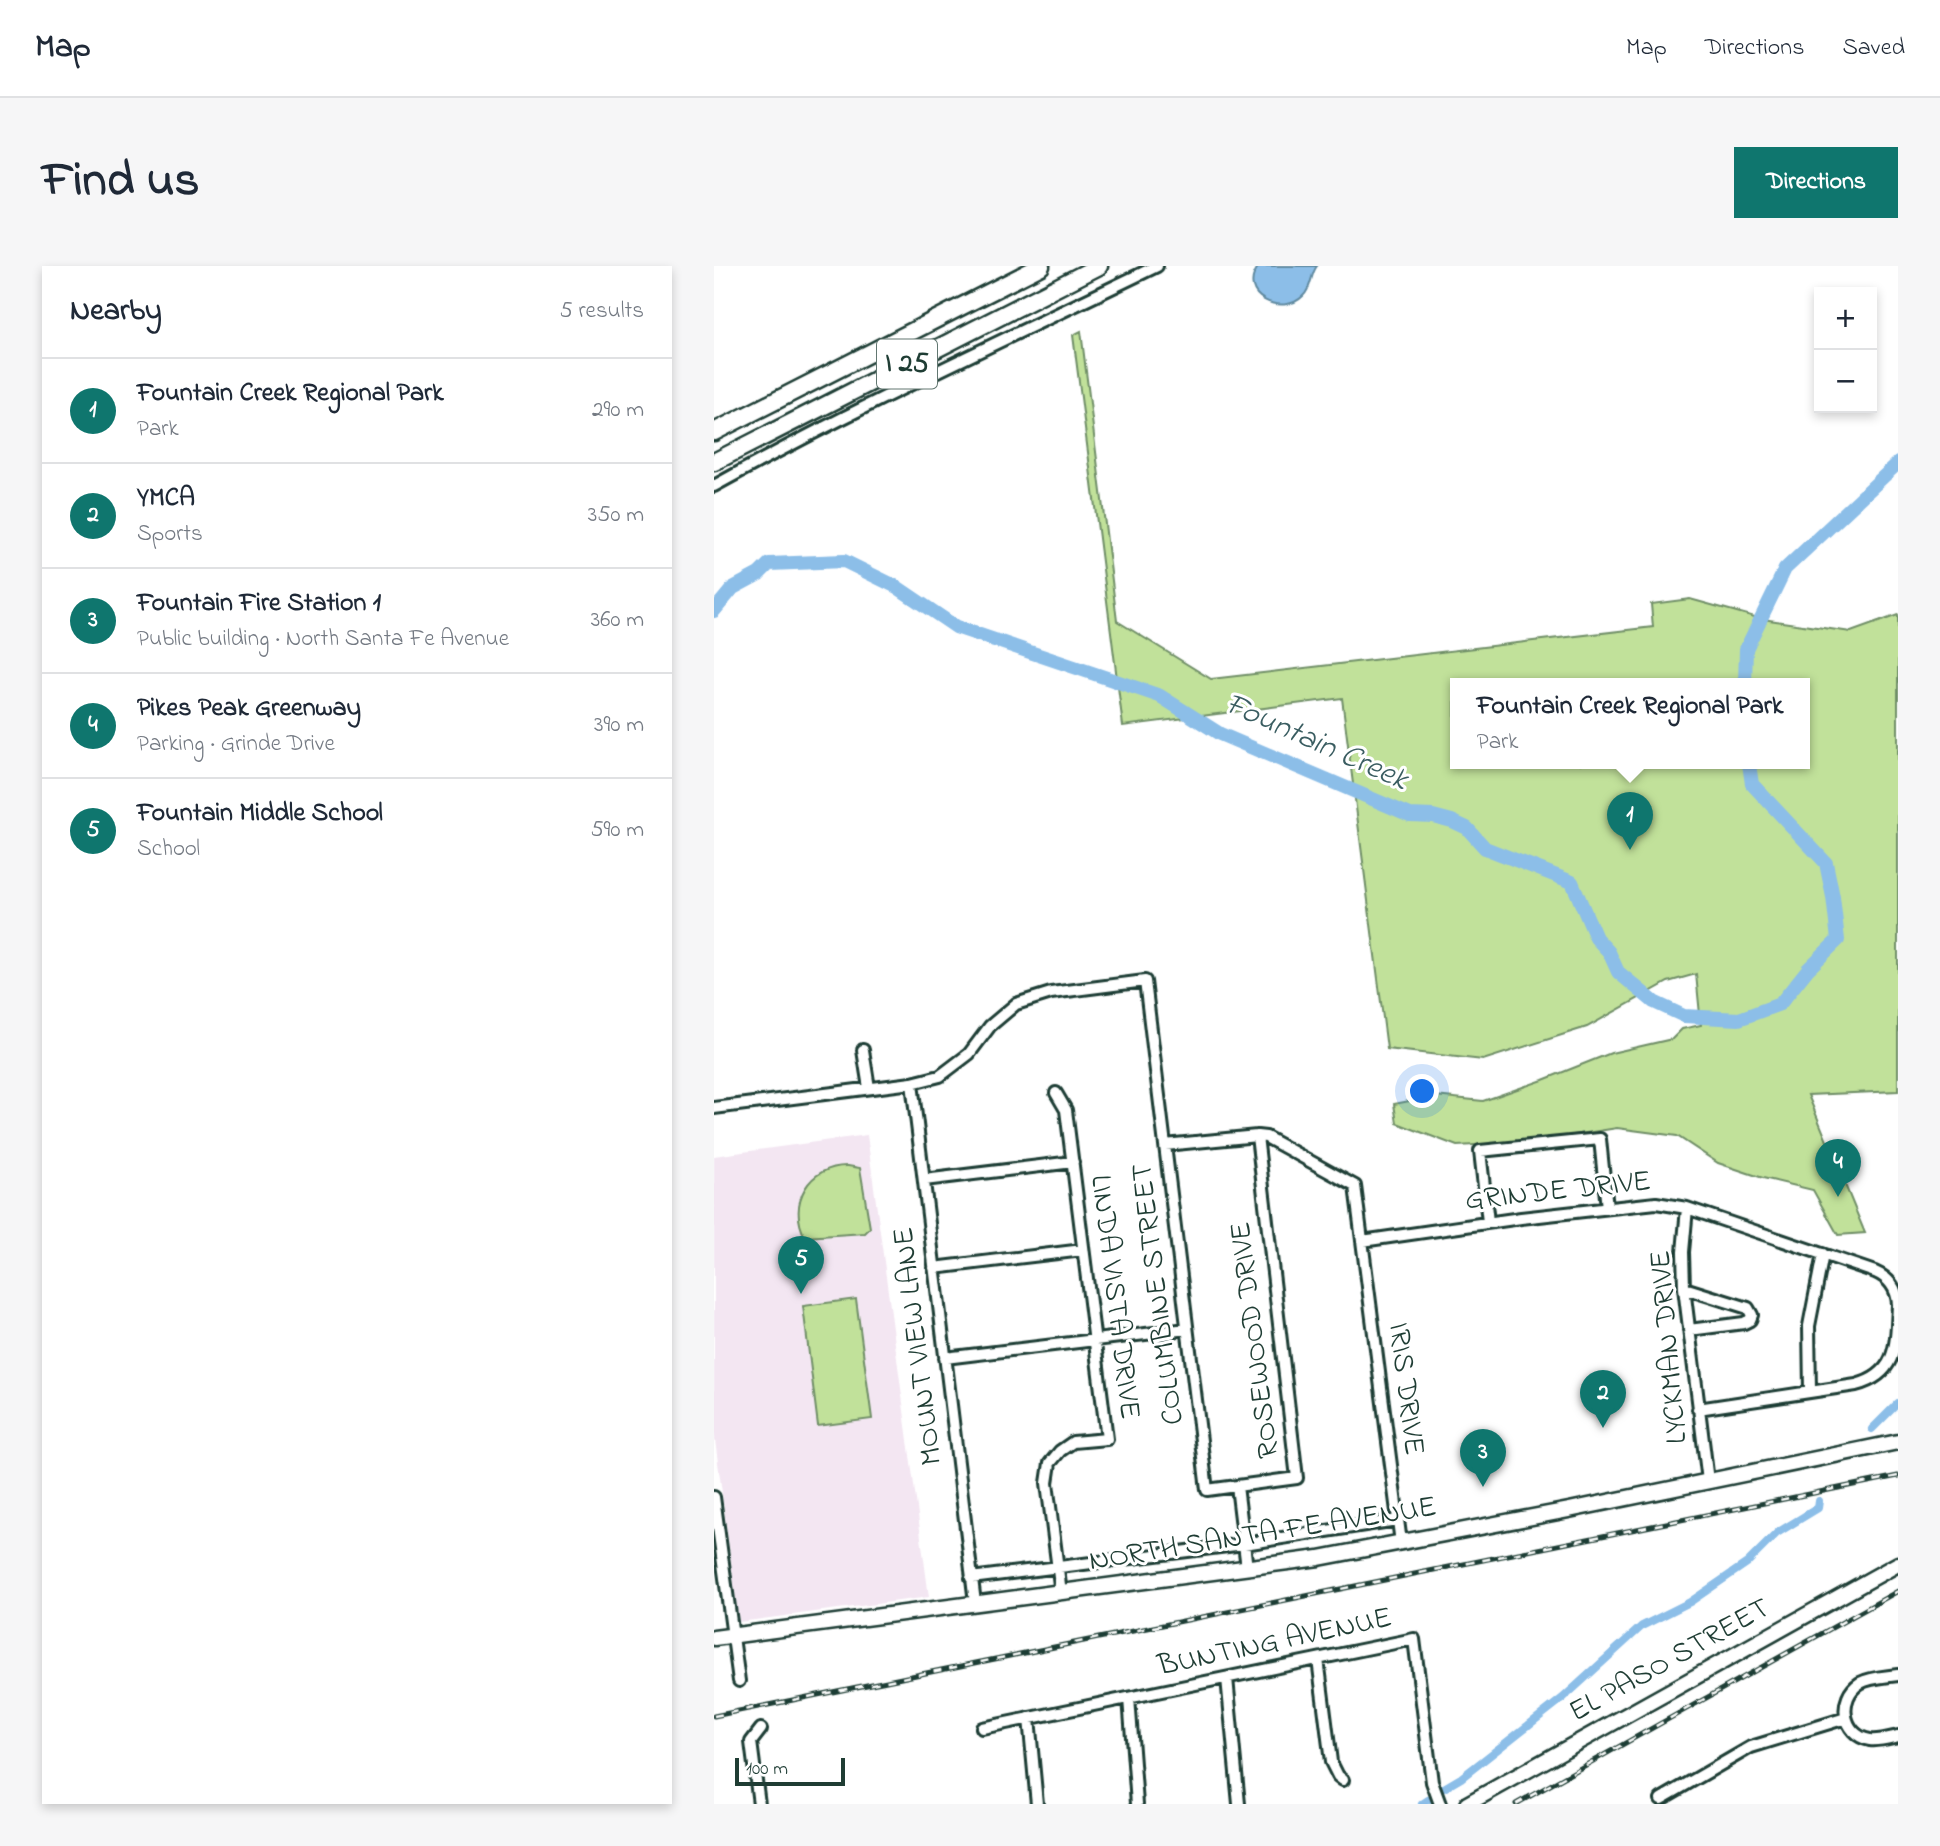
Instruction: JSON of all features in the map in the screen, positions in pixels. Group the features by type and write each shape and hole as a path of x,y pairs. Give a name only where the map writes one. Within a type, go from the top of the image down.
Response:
{"highway":[{"name":"I 25","path":"714,432 1041,266"},
{"name":"I 25","path":"714,462 1099,266"}],"main road":[{"name":"NORTH SANTA FE AVENUE","path":"714,1638 1319,1558 1898,1442"},
{"name":"EL PASO STREET","path":"1467,1804 1898,1564"}],"street":[{"path":"714,486 945,367 1157,266"},
{"name":"COLUMBINE STREET","path":"912,1083 940,1076 969,1054 990,1026 1016,1004 1051,993 1145,981 1207,1490 1237,1486"},
{"path":"863,1050 869,1088"},
{"path":"714,1108 912,1083"},
{"name":"MOUNT VIEW LANE","path":"912,1083 975,1603"},
{"name":"LINDA VISTA DRIVE","path":"1056,1093 1066,1110 1107,1439 1073,1442 1060,1451 1050,1463 1047,1483 1061,1593"},
{"path":"1165,1145 1256,1136"},
{"name":"IRIS DRIVE","path":"1256,1136 1266,1137 1355,1186 1401,1543"},
{"name":"ROSEWOOD DRIVE","path":"1237,1486 1297,1478 1256,1136"},
{"path":"1488,1222 1480,1151 1600,1139 1607,1208"},
{"path":"923,1180 1073,1162"},
{"name":"GRINDE DRIVE","path":"1362,1241 1488,1222 1656,1203 1687,1208 1823,1254 1882,1275 1893,1286 1898,1305 1892,1360 1885,1372 1872,1381 1698,1409"},
{"name":"LYCKMAN DRIVE","path":"1687,1208 1683,1252 1684,1288 1708,1481"},
{"path":"934,1268 1083,1250"},
{"path":"1810,1391 1809,1326 1823,1254"},
{"path":"1684,1288 1748,1308 1752,1315 1744,1324 1689,1330"},
{"path":"945,1358 1187,1329"},
{"path":"1237,1486 1247,1568"},
{"path":"714,1497 739,1681"},
{"path":"971,1578 1244,1544 1397,1520"},
{"name":"BUNTING AVENUE","path":"982,1728 1414,1639 1432,1783 1440,1804"},
{"path":"1318,1659 1331,1762 1343,1780"},
{"path":"1898,1675 1869,1679 1853,1689 1845,1709 1852,1730 1860,1736 1869,1740 1898,1737"},
{"path":"1227,1678 1239,1804"},
{"path":"1129,1698 1137,1804"},
{"path":"1029,1718 1037,1804"},
{"path":"1661,1799 1751,1747 1846,1718"},
{"path":"759,1804 751,1742 761,1729"}],"shaded area":[{"path":"867,1135 929,1597 739,1622 714,1432 714,1156"}],"green space":[{"path":"1081,331 1117,621 1211,679 1653,627 1651,604 1690,599 1762,619 1851,632 1898,615 1898,1091 1808,1095 1865,1233 1838,1235 1813,1190 1763,1178 1718,1163 1677,1136 1617,1128 1530,1142 1457,1146 1397,1123 1394,1104 1435,1096 1483,1101 1611,1053 1672,1039 1682,1029 1701,1025 1696,974 1668,982 1587,1027 1483,1060 1387,1049 1342,698 1123,726 1073,335"},
{"path":"834,1167 860,1168 870,1228 865,1233 805,1237 799,1211 805,1188 822,1172"},
{"path":"856,1299 872,1419 818,1426 803,1306"}],"water":[{"path":"1259,266 1317,266 1303,296 1294,302 1274,304 1257,294 1253,286 1253,277"}],"waterway":[{"name":"Fountain Creek","path":"1745,678 1746,649 1785,569 1898,463"},
{"name":"Fountain Creek","path":"714,611 733,588 759,574 769,564 844,561 897,587 956,627 1160,696 1220,734 1410,815 1433,816 1452,821 1467,828 1485,848 1572,882 1596,938 1609,952 1618,972 1654,1002 1684,1016 1739,1019 1780,1004 1808,969 1838,940 1826,863 1752,784 1750,769"},
{"path":"1872,1429 1898,1403"},
{"path":"1444,1788 1461,1778 1563,1698 1642,1626 1690,1602 1747,1563 1777,1533 1818,1508 1819,1501"},
{"path":"1422,1804 1428,1800"}],"railway":[{"path":"714,1716 1898,1476"},
{"path":"1516,1804 1898,1591"}],"place":[{"name":"Fountain Creek Regional Park","path":"1630,850"},
{"name":"Pikes Peak Greenway","path":"1838,1197"},
{"name":"Fountain Middle School","path":"801,1294"},
{"name":"YMCA","path":"1603,1428"},
{"name":"Fountain Fire Station 1","path":"1483,1487"}]}
